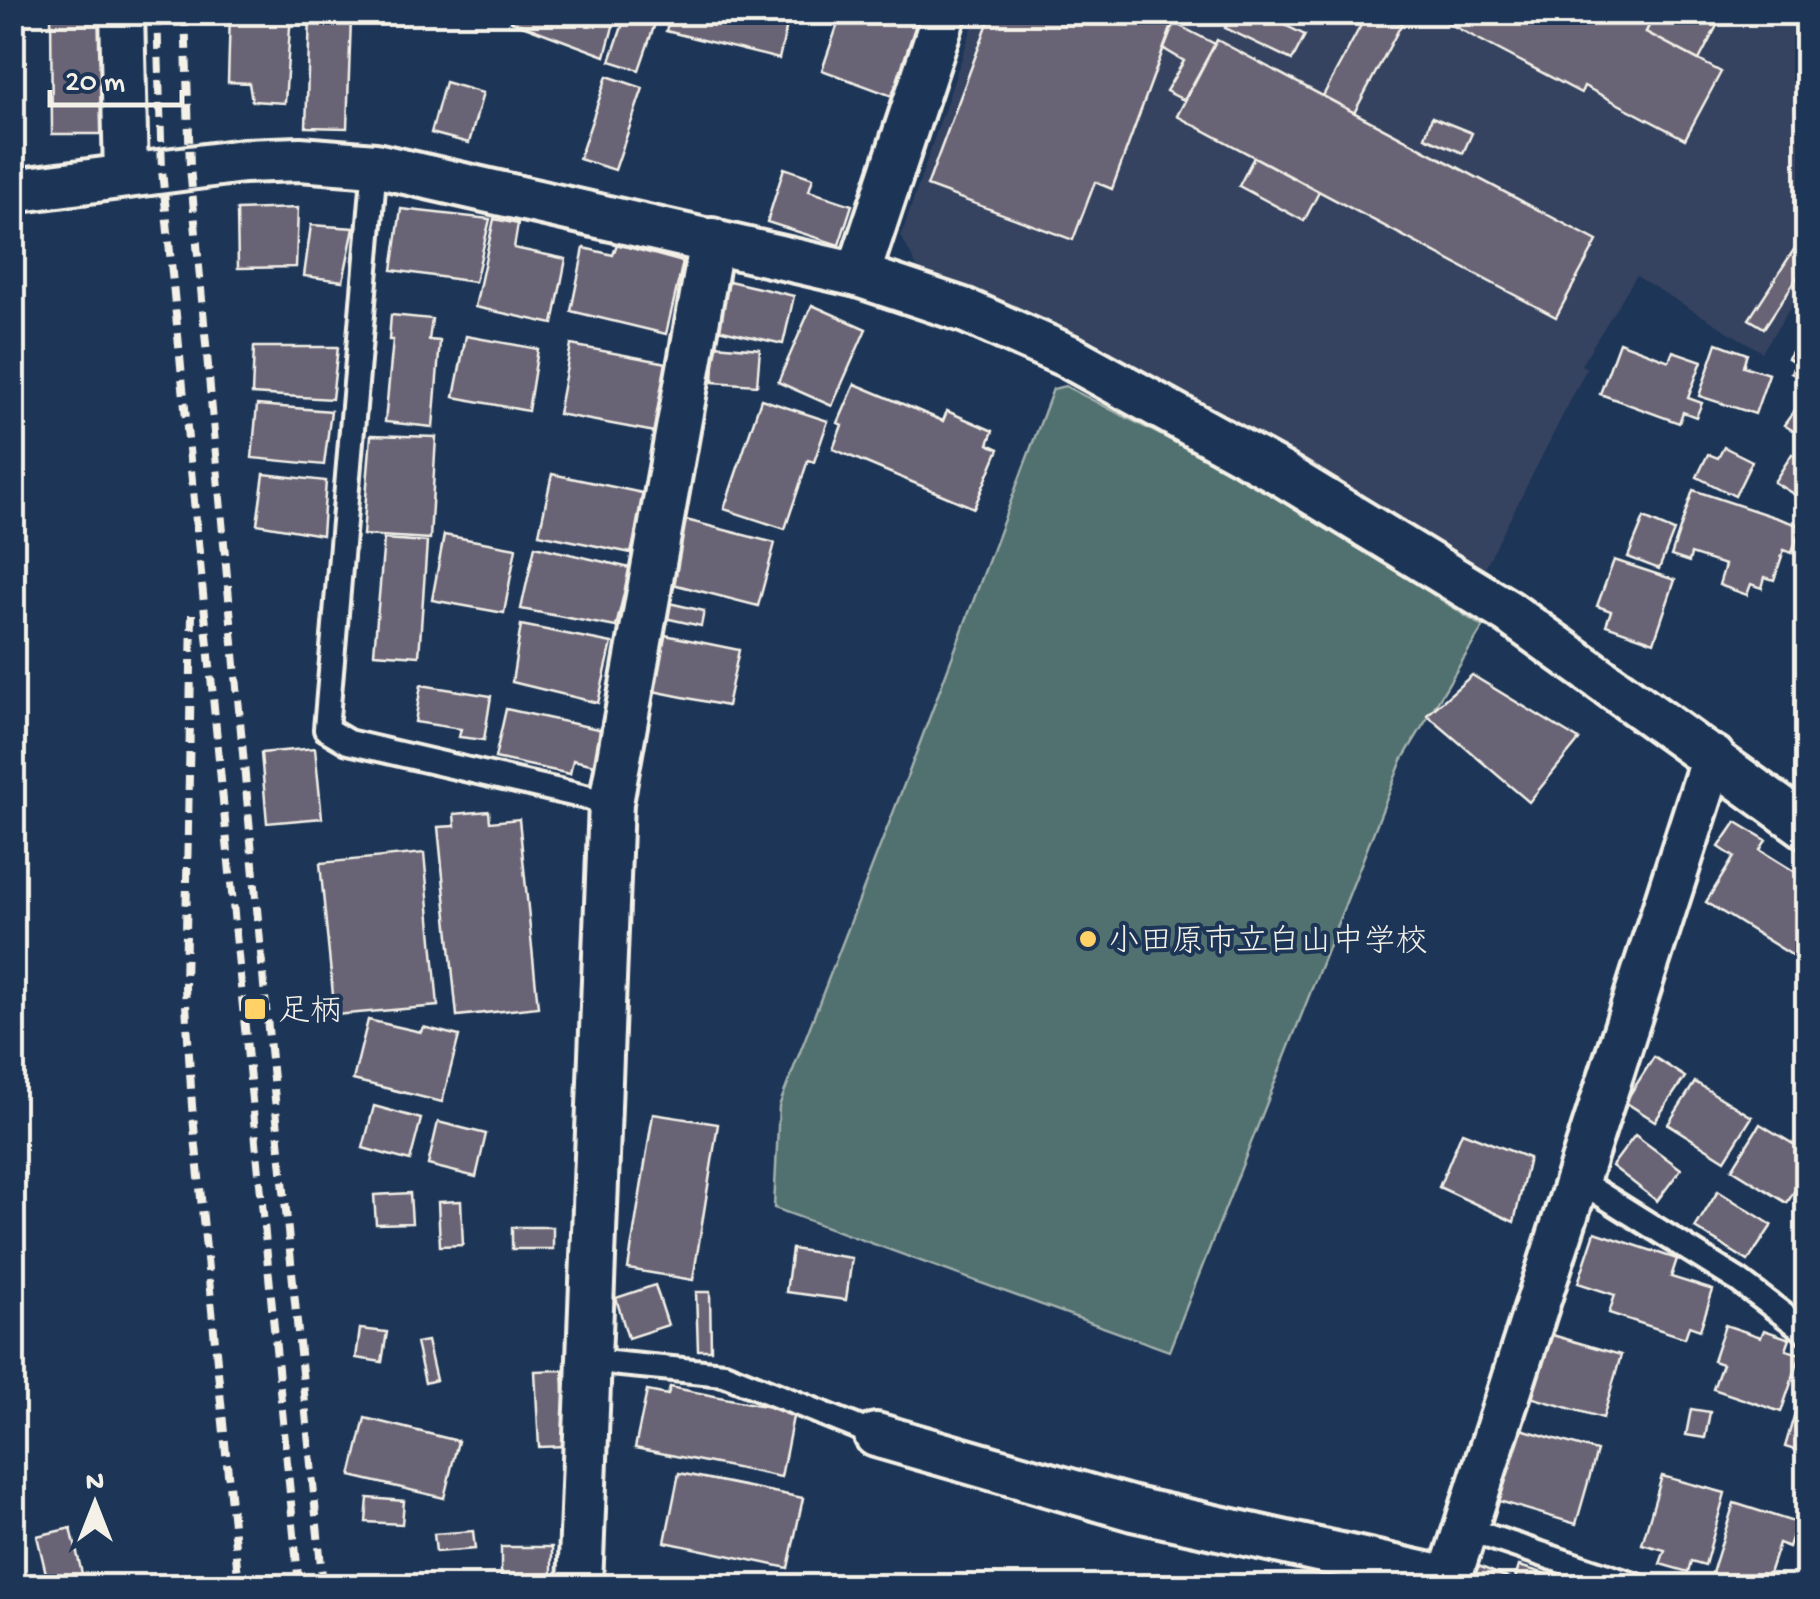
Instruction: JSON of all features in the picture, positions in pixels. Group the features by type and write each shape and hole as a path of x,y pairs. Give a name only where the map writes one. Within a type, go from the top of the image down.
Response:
{"street":[{"path":"122,12 126,175"},
{"path":"858,275 944,12"},
{"path":"12,192 242,161 300,159 375,164 858,275 966,310 1070,356 1282,474 1508,612 1808,828"},
{"path":"580,1586 612,802 712,240"},
{"path":"876,1435 1134,1509 1448,1582 1712,757"}],"lane":[{"path":"375,164 326,728 348,742 612,802"},
{"path":"1575,1178 1739,1281 1808,1333"},
{"path":"590,1362 724,1374 876,1435"},
{"path":"1466,1529 1637,1586"}],"shaded area":[{"path":"977,13 1807,13 1807,282 1762,352 1636,276 1581,365 1587,368 1485,568 1089,338 917,267 901,236"}],"green space":[{"name":"小田原市立白山中学校","path":"1065,386 1287,500 1483,627 1402,760 1169,1351 774,1208 779,1106 1053,389"}],"building":[{"path":"12,12 19,12 23,128 12,128"},
{"path":"51,12 117,12 117,134 52,134"},
{"path":"230,12 291,12 285,103 252,101 249,83 228,82"},
{"path":"514,12 617,12 605,56 511,21"},
{"path":"627,12 659,12 639,70 610,61"},
{"path":"671,12 790,12 779,59 666,31"},
{"path":"842,12 922,12 892,96 822,70"},
{"path":"992,12 1177,12 1112,189 1095,182 1073,240 927,186"},
{"path":"1232,12 1258,12 1305,35 1292,60 1225,28"},
{"path":"1368,12 1408,12 1354,113 1323,96"},
{"path":"1427,12 1652,12 1655,14 1646,32 1721,72 1685,139 1584,86 1581,93"},
{"path":"1652,12 1724,12 1699,60 1646,32 1655,14"},
{"path":"310,17 351,19 347,128 306,127"},
{"path":"1174,23 1215,44 1184,100 1166,91 1184,61 1164,49"},
{"path":"1217,40 1597,241 1556,317 1177,116"},
{"path":"607,76 643,88 615,170 579,159"},
{"path":"445,82 483,93 469,143 431,133"},
{"path":"1432,117 1472,133 1463,153 1425,137"},
{"path":"1254,157 1319,192 1304,221 1239,186"},
{"path":"784,168 813,178 809,191 852,205 839,245 767,222"},
{"path":"298,208 296,267 238,268 237,210"},
{"path":"401,209 490,219 475,282 392,270"},
{"path":"494,219 518,224 514,248 566,259 553,324 475,307"},
{"path":"311,225 354,228 343,281 304,276"},
{"path":"1808,228 1808,261 1764,328 1749,319"},
{"path":"617,244 683,262 666,334 571,311 584,248 613,255"},
{"path":"729,281 794,296 783,344 718,329"},
{"path":"812,305 866,329 832,406 778,382"},
{"path":"391,315 432,319 429,340 440,341 433,427 385,422 393,340 389,340"},
{"path":"1808,327 1808,382 1791,372 1796,363 1788,358"},
{"path":"466,336 538,349 528,411 454,397"},
{"path":"1619,342 1669,361 1673,351 1702,361 1688,398 1702,403 1696,417 1683,412 1679,423 1600,394"},
{"path":"1717,343 1747,354 1743,366 1769,374 1755,414 1699,396"},
{"path":"571,345 667,363 655,432 558,414"},
{"path":"715,345 760,349 757,385 713,382"},
{"path":"254,347 338,347 332,399 252,394"},
{"path":"855,384 943,421 947,411 993,431 988,444 999,449 974,508 833,449 842,425 838,423"},
{"path":"761,399 828,421 814,462 808,460 785,529 724,509"},
{"path":"257,405 331,411 324,465 252,458"},
{"path":"1797,407 1808,413 1808,440 1784,425"},
{"path":"371,435 436,437 430,539 363,535"},
{"path":"1724,447 1752,461 1735,496 1697,477 1708,454 1718,458"},
{"path":"1792,454 1808,464 1808,503 1774,482"},
{"path":"264,474 326,481 322,535 257,524"},
{"path":"552,474 647,494 631,553 539,534"},
{"path":"1693,490 1801,526 1792,553 1784,550 1774,580 1765,577 1762,588 1751,584 1747,595 1719,585 1725,565 1691,554 1689,562 1671,556"},
{"path":"1644,518 1674,531 1659,569 1628,557"},
{"path":"686,520 775,543 758,606 669,583"},
{"path":"444,535 516,548 504,613 432,600"},
{"path":"384,539 427,542 419,656 374,653"},
{"path":"535,546 630,568 616,627 521,609"},
{"path":"1614,560 1675,580 1654,642 1606,625 1611,611 1597,606"},
{"path":"669,603 704,611 701,626 665,618"},
{"path":"521,625 612,643 598,703 512,682"},
{"path":"665,635 739,650 727,706 653,691"},
{"path":"1472,675 1579,740 1529,802 1427,715"},
{"path":"421,685 491,696 484,740 459,737 461,729 415,722"},
{"path":"506,709 607,731 599,766 573,760 570,774 495,758"},
{"path":"315,748 322,818 267,823 261,753"},
{"path":"489,811 490,822 519,819 538,1007 457,1016 438,827 455,826 454,814"},
{"path":"1736,822 1766,840 1760,850 1808,880 1808,965 1706,902 1734,857 1719,847"},
{"path":"424,853 438,1006 335,1015 320,863"},
{"path":"368,1020 459,1036 442,1102 353,1080"},
{"path":"1654,1057 1685,1077 1655,1121 1625,1102"},
{"path":"1695,1082 1752,1117 1725,1160 1668,1124"},
{"path":"374,1106 421,1119 410,1161 363,1148"},
{"path":"653,1114 718,1124 693,1280 628,1269"},
{"path":"438,1122 486,1134 476,1177 428,1165"},
{"path":"1760,1124 1808,1153 1808,1169 1787,1203 1732,1169"},
{"path":"1462,1132 1529,1158 1514,1222 1439,1187"},
{"path":"1635,1135 1681,1169 1657,1201 1612,1166"},
{"path":"1718,1191 1772,1225 1748,1261 1695,1228"},
{"path":"410,1193 412,1223 376,1224 374,1195"},
{"path":"461,1201 463,1245 440,1246 438,1202"},
{"path":"512,1227 553,1227 553,1249 512,1249"},
{"path":"1595,1232 1677,1259 1671,1277 1713,1290 1700,1330 1689,1326 1685,1338 1609,1313 1615,1295 1578,1283"},
{"path":"792,1249 852,1258 846,1300 786,1292"},
{"path":"655,1285 668,1325 628,1338 616,1298"},
{"path":"696,1292 710,1292 711,1350 698,1350"},
{"path":"1725,1325 1761,1337 1764,1330 1790,1339 1786,1350 1801,1354 1781,1412 1713,1389 1722,1364 1713,1361"},
{"path":"360,1329 387,1332 382,1362 356,1358"},
{"path":"1549,1334 1621,1355 1603,1418 1530,1397"},
{"path":"427,1341 436,1380 425,1383 416,1343"},
{"path":"563,1370 567,1446 539,1447 535,1371"},
{"path":"1808,1372 1808,1454 1785,1447"},
{"path":"670,1387 794,1412 781,1477 635,1448 647,1391 668,1395"},
{"path":"1691,1409 1710,1412 1705,1438 1686,1435"},
{"path":"365,1418 458,1441 444,1498 351,1476"},
{"path":"1521,1429 1597,1451 1576,1524 1499,1501"},
{"path":"679,1473 803,1498 788,1568 665,1542"},
{"path":"1662,1476 1725,1493 1705,1565 1691,1561 1688,1572 1660,1564 1665,1550 1642,1544"},
{"path":"368,1498 404,1501 402,1524 366,1522"},
{"path":"1734,1503 1797,1523 1789,1547 1779,1543 1767,1580 1757,1576 1754,1586 1708,1586"},
{"path":"71,1528 85,1586 49,1586 37,1536"},
{"path":"473,1531 475,1549 436,1552 434,1534"},
{"path":"501,1547 552,1547 552,1578 501,1578"},
{"path":"1476,1565 1508,1578 1504,1586 1467,1586"},
{"path":"1519,1566 1543,1573 1539,1585 1544,1586 1513,1586"}],"railway":[{"path":"157,12 162,170 299,1586"},
{"path":"185,12 190,167 323,1586"},
{"path":"192,614 185,987 192,1106 239,1586"}],"place":[{"name":"小田原市立白山中学校","path":"1088,939"},
{"name":"足柄","path":"255,1009"}]}
